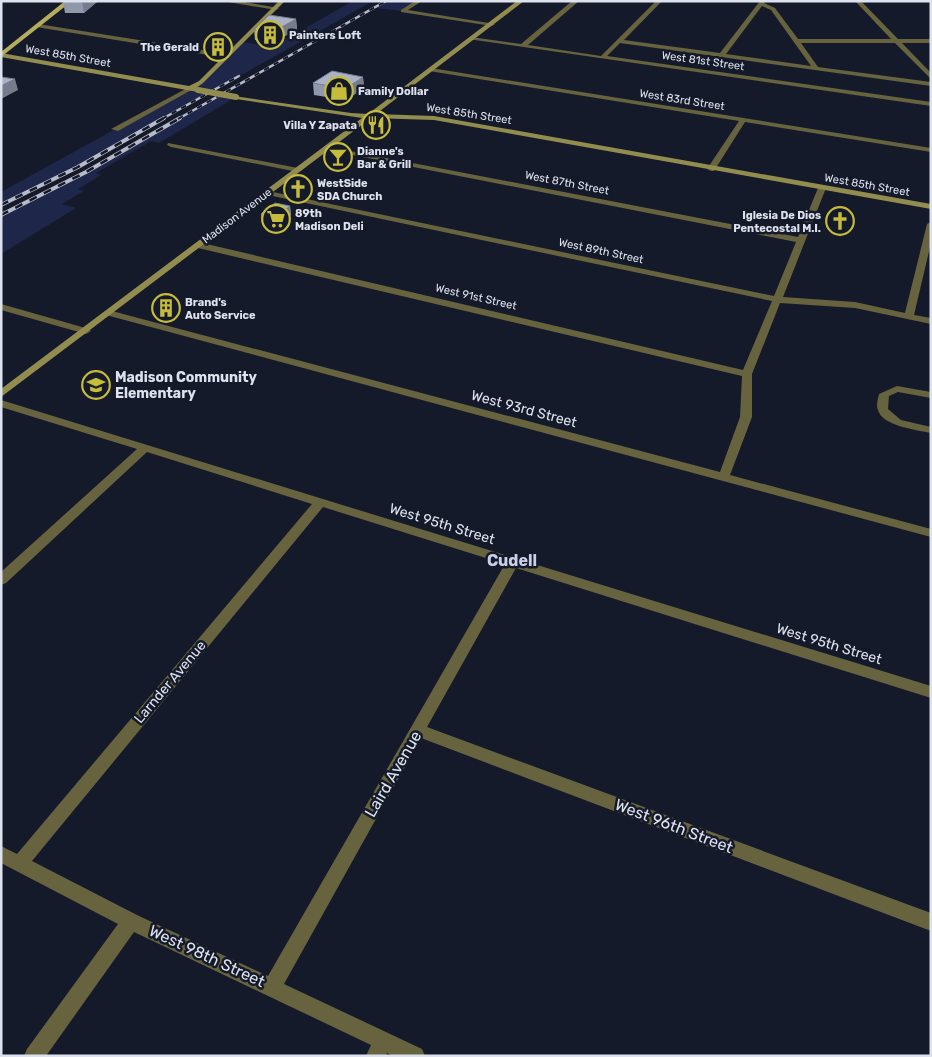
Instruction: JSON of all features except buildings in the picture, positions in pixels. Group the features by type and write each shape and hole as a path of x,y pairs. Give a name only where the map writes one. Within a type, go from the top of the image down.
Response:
{"main road":[{"path":"1,55 67,2"}],"street":[{"path":"225,1 276,8"},
{"path":"115,129 194,89 282,1"},
{"path":"419,1 402,11 492,24"},
{"name":"Madison Avenue","path":"1,394 522,1"},
{"path":"523,46 576,1"},
{"path":"603,57 659,1"},
{"path":"858,1 931,77"},
{"path":"722,55 762,2 773,9 816,68"},
{"path":"38,26 227,56"},
{"name":"West 81st Street","path":"472,39 931,104"},
{"path":"795,40 931,41"},
{"path":"619,41 931,84"},
{"name":"West 85th Street","path":"1,47 9,49"},
{"name":"West 85th Street","path":"1,55 325,112 434,118 931,207"},
{"name":"West 83rd Street","path":"431,70 931,150"},
{"path":"711,169 742,120"},
{"path":"171,145 298,170"},
{"name":"West 87th Street","path":"328,148 802,240"},
{"path":"723,478 746,417 747,374 822,188"},
{"name":"West 89th Street","path":"268,194 778,300 855,305 931,321"},
{"path":"909,316 931,224"},
{"name":"West 91st Street","path":"198,245 747,374"},
{"path":"1,307 86,331"},
{"name":"West 93rd Street","path":"109,313 931,533"},
{"path":"931,395 898,389 884,394 882,401 882,410 891,419 931,430"},
{"name":"West 95th Street","path":"1,403 931,692"},
{"path":"1,580 146,447"},
{"name":"Larnder Avenue","path":"20,863 321,501"},
{"name":"Laird Avenue","path":"272,987 514,562"},
{"name":"West 96th Street","path":"418,730 931,922"},
{"name":"West 98th Street","path":"1,854 131,920 272,987 379,1048 415,1056"},
{"path":"34,1056 131,920"}],"shaded area":[{"path":"353,1 373,1 78,167 1,205 1,192 201,82 242,42 272,47"},
{"path":"386,1 419,1 403,11 375,8"},
{"path":"222,94 236,97 159,143 151,141 96,173 101,175 78,189 84,191 62,204 76,208 1,254 1,215 56,188"}],"railway":[{"path":"178,119 386,1"},
{"path":"162,119 239,76"},
{"path":"1,205 78,167 164,118"},
{"path":"1,215 86,172 180,118"}],"place":[{"name":"Painters Loft","path":"270,35"},
{"name":"The Gerald","path":"218,47"},
{"name":"Family Dollar","path":"339,91"},
{"name":"Villa Y Zapata","path":"376,125"},
{"name":"Dianne's Bar & Grill","path":"338,157"},
{"name":"WestSide SDA Church","path":"298,189"},
{"name":"89th Madison Deli","path":"276,219"},
{"name":"Iglesia De Dios Pentecostal M.I.","path":"840,221"},
{"name":"Brand's Auto Service","path":"166,308"},
{"name":"Madison Community Elementary","path":"96,385"}],"district":[{"name":"Cudell","path":"512,560"}]}
